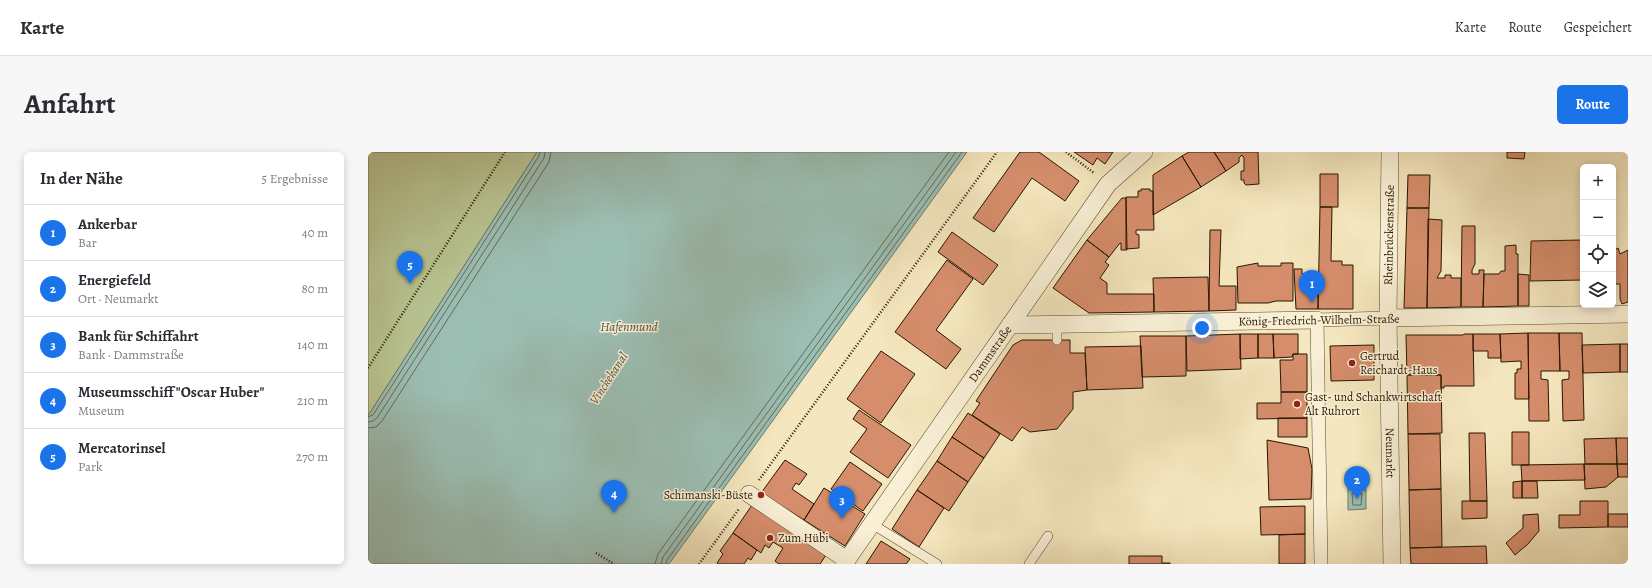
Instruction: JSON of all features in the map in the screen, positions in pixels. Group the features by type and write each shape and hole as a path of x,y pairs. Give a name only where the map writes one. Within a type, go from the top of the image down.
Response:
{"street":[{"name":"Dammstraße","path":"846,562 1108,184 1144,152"},
{"name":"Rheinbrückenstraße","path":"1388,318 1390,152"},
{"name":"König-Friedrich-Wilhelm-Straße","path":"1010,325 1057,332 1317,320 1628,314"},
{"name":"Neumarkt","path":"1388,318 1392,564"},
{"path":"1317,320 1321,564"},
{"path":"749,494 846,562"}],"lane":[{"path":"872,524 937,564"},
{"path":"1029,564 1048,536"}],"path":[{"path":"368,368 505,152"},
{"path":"699,564 997,152"},
{"path":"1066,152 1108,184"},
{"path":"596,553 614,564"}],"green space":[{"path":"368,152 537,152 368,416"}],"water":[{"name":"Hafenmund","path":"537,152 967,152 669,564 368,564 368,416"},
{"path":"1348,488 1366,489 1366,509 1348,510"}],"building":[{"path":"1020,152 1039,152 1079,181 1065,201 1032,178 994,232 973,218"},
{"path":"1074,152 1113,152 1105,164 1097,158 1093,165"},
{"path":"1189,152 1214,152 1226,171 1201,187 1182,156"},
{"path":"1214,152 1258,152 1259,184 1246,185 1244,180 1241,180 1241,171 1244,171 1244,158 1242,155 1239,158 1239,162 1226,171"},
{"path":"1507,152 1525,152 1524,159 1507,158"},
{"path":"1182,156 1201,187 1153,215 1153,175"},
{"path":"1320,174 1338,174 1338,207 1320,207"},
{"path":"1408,175 1430,175 1429,208 1407,208"},
{"path":"1141,189 1150,189 1150,191 1153,191 1154,230 1136,230 1136,234 1139,235 1139,248 1126,249 1126,197 1138,197 1138,191 1141,191"},
{"path":"1122,198 1126,198 1127,250 1121,250 1120,243 1109,257 1087,240"},
{"path":"1320,207 1332,207 1331,261 1342,261 1342,265 1353,265 1353,309 1318,309"},
{"path":"1407,208 1429,208 1427,308 1404,308"},
{"path":"1428,219 1442,220 1441,271 1437,278 1445,278 1445,275 1451,275 1451,278 1461,278 1461,307 1427,308"},
{"path":"1462,226 1475,226 1475,264 1472,274 1479,274 1479,270 1484,270 1483,307 1461,307"},
{"path":"1210,230 1221,230 1219,286 1236,286 1236,310 1209,311"},
{"path":"952,232 998,265 983,285 938,252"},
{"path":"1087,240 1109,257 1105,262 1109,265 1100,278 1107,283 1107,294 1154,294 1154,312 1089,313 1053,288"},
{"path":"1580,240 1580,280 1530,281 1531,241"},
{"path":"1516,245 1516,254 1518,254 1518,306 1483,307 1484,274 1499,274 1501,271 1505,271 1505,246"},
{"path":"1618,248 1620,254 1628,250 1628,302 1622,304 1620,299 1620,284 1616,284 1616,249"},
{"path":"947,260 973,279 936,330 961,349 946,369 895,332"},
{"path":"1258,263 1258,266 1281,266 1281,263 1293,263 1293,301 1238,303 1237,267"},
{"path":"1294,269 1302,269 1302,274 1318,274 1318,309 1296,309"},
{"path":"1518,274 1529,275 1529,306 1518,306"},
{"path":"1208,277 1209,311 1154,312 1153,278"},
{"path":"1528,333 1559,333 1560,371 1541,371 1541,379 1548,380 1549,421 1529,421"},
{"path":"1528,333 1529,399 1515,399 1515,373 1517,373 1517,369 1521,369 1521,361 1501,362 1500,334"},
{"path":"1559,333 1582,333 1584,420 1563,421 1562,380 1569,379 1569,371 1560,371"},
{"path":"1240,334 1241,369 1187,371 1186,336"},
{"path":"1240,334 1258,334 1258,358 1240,359"},
{"path":"1258,334 1273,334 1274,358 1258,358"},
{"path":"1273,334 1298,334 1298,354 1293,354 1292,357 1274,358"},
{"path":"1473,334 1474,386 1444,386 1444,388 1441,388 1441,375 1407,375 1406,335"},
{"path":"1473,334 1500,334 1501,358 1488,358 1488,351 1473,351"},
{"path":"1140,336 1186,336 1186,376 1142,377"},
{"path":"1022,340 1070,340 1070,353 1085,353 1087,390 1073,392 1073,409 1057,429 1030,432 1022,427 1012,441 972,415 980,403 976,401 1013,345"},
{"path":"1620,344 1628,344 1628,372 1620,372"},
{"path":"1620,344 1620,372 1583,373 1582,345"},
{"name":"Gertrud Reichardt-Haus","path":"1374,345 1374,380 1331,381 1330,346"},
{"path":"1141,346 1143,388 1087,390 1085,347"},
{"path":"881,351 915,374 881,423 847,399"},
{"path":"1293,354 1307,354 1307,392 1281,392 1280,360 1293,360"},
{"path":"1407,375 1441,375 1442,433 1408,434"},
{"path":"1281,392 1307,392 1307,418 1257,419 1257,403 1281,403"},
{"path":"859,410 911,445 888,478 850,452 867,429 853,419"},
{"path":"968,413 1000,434 984,458 952,437"},
{"path":"1278,418 1307,418 1307,437 1278,437"},
{"path":"1512,432 1529,432 1529,465 1512,465"},
{"path":"1469,433 1485,433 1487,501 1470,501"},
{"path":"1408,434 1440,434 1441,489 1409,490"},
{"path":"952,437 984,458 968,482 937,461"},
{"path":"1616,438 1617,464 1585,464 1584,439"},
{"path":"1616,438 1628,438 1628,464 1617,464"},
{"path":"1267,440 1308,448 1312,469 1311,499 1269,500"},
{"path":"785,460 807,474 799,485 796,483 792,489 814,504 804,520 761,493"},
{"path":"937,461 968,482 949,511 917,490"},
{"path":"850,462 882,484 863,511 831,489"},
{"path":"1584,464 1585,480 1522,481 1521,465"},
{"path":"1584,464 1617,464 1618,477 1606,487 1585,489"},
{"path":"1617,464 1628,464 1628,477 1618,477"},
{"path":"1522,481 1522,498 1513,498 1513,482"},
{"path":"1522,481 1537,481 1538,498 1522,498"},
{"path":"824,488 865,514 845,546 804,520"},
{"path":"1441,489 1442,547 1410,548 1409,490"},
{"path":"917,490 944,508 919,547 892,529"},
{"path":"1462,501 1487,501 1487,518 1462,519"},
{"path":"1580,501 1608,501 1608,527 1559,528 1559,515 1580,515"},
{"name":"Zum Hübi","path":"752,505 826,555 820,564 779,564 775,561 783,548 773,542 769,548 765,545 761,553 733,533"},
{"path":"1305,506 1305,534 1261,535 1260,507"},
{"path":"1538,514 1539,531 1528,544 1515,555 1506,543 1523,528 1523,515"},
{"path":"1608,514 1628,514 1628,527 1608,527"},
{"path":"733,533 757,550 751,560 748,558 744,564 718,564 717,563 723,554 720,551"},
{"path":"1305,534 1305,564 1279,564 1279,535"},
{"path":"881,541 910,559 906,564 866,564"},
{"path":"1486,546 1487,564 1411,564 1410,548"},
{"path":"1129,556 1162,556 1162,563 1170,564 1129,564"}],"place":[{"name":"Mercatorinsel","path":"410,284"},
{"name":"Ankerbar","path":"1312,303"},
{"name":"Gertrud Reichardt-Haus","path":"1352,363"},
{"name":"Gast- und Schankwirtschaft Alt Ruhrort","path":"1297,404"},
{"name":"Schimanski-Büste","path":"761,495"},
{"name":"Energiefeld","path":"1357,499"},
{"name":"Museumsschiff \"Oscar Huber\"","path":"614,513"},
{"name":"Bank für Schiffahrt","path":"842,519"},
{"name":"Zum Hübi","path":"770,538"}],"water label":[{"name":"Vinckekanal","path":"608,378"}]}
